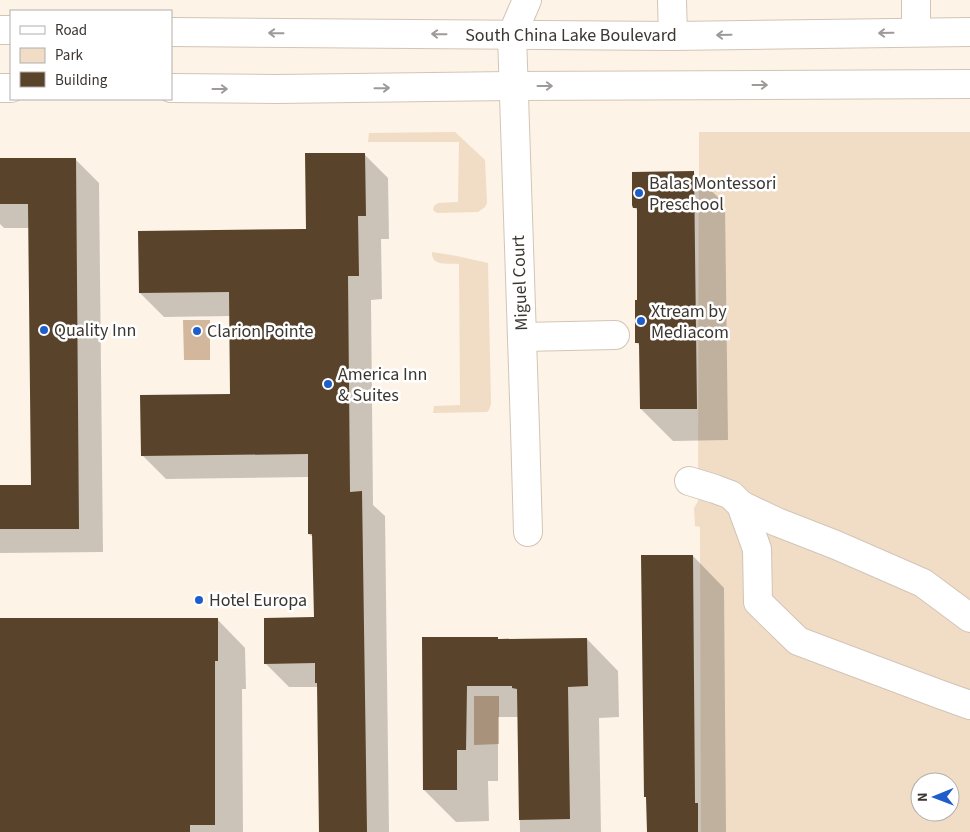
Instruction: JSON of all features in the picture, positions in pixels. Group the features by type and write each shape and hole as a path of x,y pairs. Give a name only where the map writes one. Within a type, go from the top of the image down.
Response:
{"main road":[{"path":"512,35 528,0"},
{"path":"672,0 673,36"},
{"path":"916,0 916,32"},
{"name":"South China Lake Boulevard","path":"172,32 673,36 970,32"},
{"name":"Miguel Court","path":"512,35 528,532"},
{"path":"172,88 276,89 970,84"},
{"path":"522,338 615,336"},
{"path":"689,481 730,495 741,505 776,522 836,545 970,604"},
{"path":"741,505 757,549 758,602 798,641 970,705"},
{"path":"922,583 970,618"}],"green space":[{"path":"455,132 485,160 487,203 478,212 437,213 433,210 434,206 438,203 458,202 459,142 368,142 369,133"},
{"path":"699,132 970,132 970,832 701,832 700,527 695,526 694,508 698,501"},
{"path":"432,252 488,263 491,404 487,412 433,413 434,406 460,405 459,264 437,262 432,257"}],"shaded area":[{"path":"183,320 210,320 210,360 184,360"},
{"path":"474,696 499,696 499,744 474,745"}],"building":[{"path":"305,153 365,153 366,216 358,216 359,276 348,276 350,492 362,491 367,832 319,832 317,683 315,683 315,663 264,664 264,618 314,617 312,534 308,534 308,454 141,456 140,395 230,394 229,292 139,293 138,231 306,229"},
{"path":"0,158 76,158 79,529 0,529 0,485 31,485 28,204 0,204"},
{"path":"694,171 697,409 640,409 639,343 635,343 637,208 633,208 632,205 632,172"},
{"path":"641,555 693,555 695,803 698,803 698,832 647,832 646,797 644,797"},
{"path":"0,618 218,618 218,661 215,661 215,825 190,825 190,832 0,832"},
{"path":"422,637 498,637 498,639 587,638 588,686 568,687 570,819 519,820 517,689 512,688 512,686 467,686 466,750 457,750 457,790 423,790"}],"place":[{"name":"Balas Montessori Preschool","path":"639,193"},
{"name":"Xtream by Mediacom","path":"641,321"},
{"name":"Quality Inn","path":"44,330"},
{"name":"Clarion Pointe","path":"197,331"},
{"name":"America Inn & Suites","path":"328,384"},
{"name":"Hotel Europa","path":"199,600"}]}
